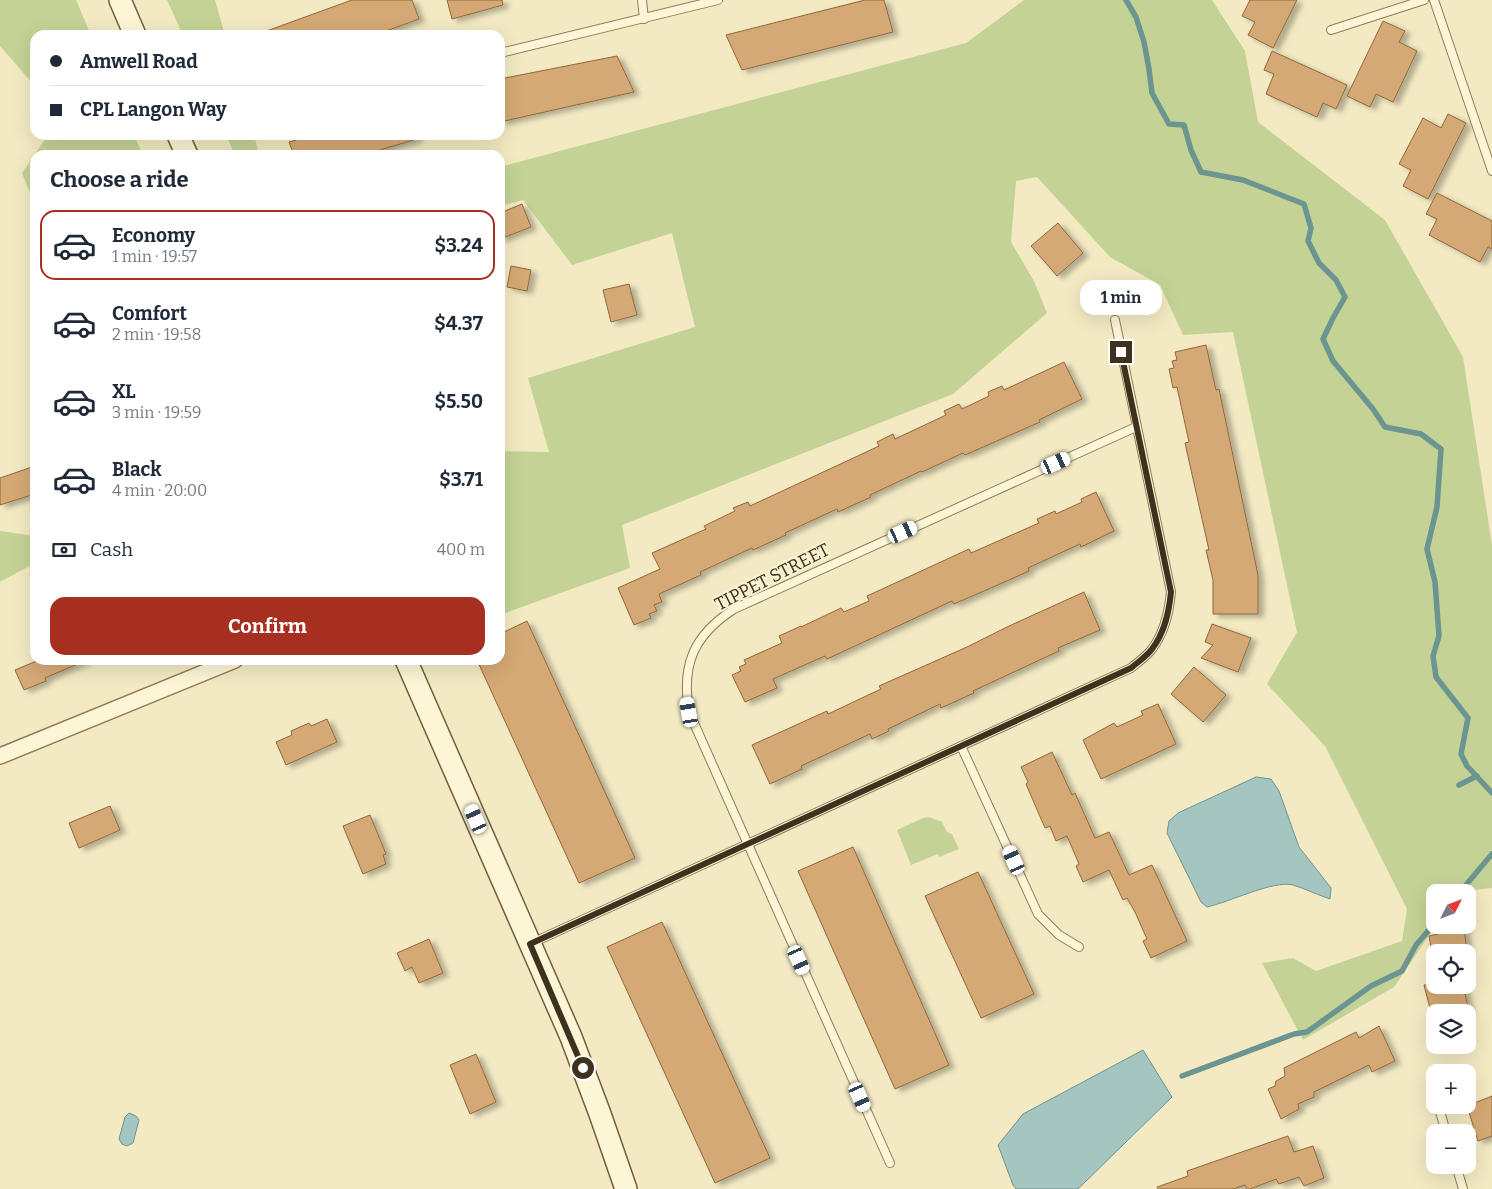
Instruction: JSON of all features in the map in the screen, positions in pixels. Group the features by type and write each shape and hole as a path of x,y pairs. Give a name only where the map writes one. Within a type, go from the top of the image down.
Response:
{"main road":[{"path":"120,0 133,30"},
{"path":"408,665 571,1037 626,1189"}],"street":[{"path":"0,756 223,665"}],"lane":[{"path":"642,0 644,18"},
{"path":"505,52 718,0"},
{"path":"1331,30 1424,0"},
{"path":"1434,0 1492,171"},
{"path":"530,944 1131,668 1152,649 1168,615 1171,592 1115,320"},
{"name":"TIPPET STREET","path":"890,1163 689,712 686,692 687,675 692,654 703,636 717,620 743,604 1136,427"},
{"path":"961,746 1038,914 1059,936 1079,947"},
{"path":"1458,1174 1462,1189"}],"green space":[{"path":"0,0 76,0 89,30 30,30 30,80 0,46"},
{"path":"167,0 215,0 224,30 181,30"},
{"path":"1024,0 1212,0 1245,51 1258,122 1385,220 1463,357 1492,545 1492,888 1476,890 1476,884 1426,884 1426,934 1430,934 1394,987 1303,1040 1262,963 1293,958 1316,971 1402,941 1407,909 1325,746 1267,684 1297,632 1233,332 1183,335 1160,285 1110,257 1037,177 1016,181 1011,242 1034,281 1047,313 953,394 622,525 630,568 505,613 505,451 549,452 528,378 695,327 672,233 572,265 523,200 505,205 505,166 966,43"},
{"path":"45,140 136,140 141,150 38,150"},
{"path":"228,140 255,140 258,150 233,150"},
{"path":"30,161 30,193 22,173"},
{"path":"0,531 30,535 30,566 0,582"},
{"path":"929,817 942,822 947,832 952,834 959,849 939,857 938,854 911,865 897,830"}],"water":[{"path":"1256,777 1271,779 1279,791 1299,847 1331,888 1330,899 1293,885 1285,884 1263,888 1207,907 1201,902 1167,833 1169,821 1178,813"},
{"path":"1143,1050 1172,1097 1078,1189 1016,1189 998,1145 1023,1114"},
{"path":"129,1113 136,1116 139,1120 133,1143 127,1146 122,1144 119,1139 125,1117"}],"building":[{"path":"352,0 412,0 419,19 389,30 269,30"},
{"path":"447,0 502,0 503,5 452,19"},
{"path":"865,0 884,0 893,32 742,70 726,35"},
{"path":"1250,0 1297,0 1273,48 1248,35 1255,22 1242,16"},
{"path":"1383,21 1405,31 1399,42 1417,51 1393,102 1376,94 1370,107 1347,96"},
{"path":"1272,51 1347,85 1336,109 1323,103 1317,117 1266,94 1274,74 1264,70"},
{"path":"617,56 634,92 505,121 505,78"},
{"path":"1448,114 1466,123 1428,199 1403,186 1411,170 1399,164 1423,118 1441,128"},
{"path":"296,140 414,140 380,150 292,150 289,142"},
{"path":"1437,193 1492,221 1492,249 1488,247 1480,262 1429,235 1437,219 1426,214"},
{"path":"522,204 531,227 505,237 505,211"},
{"path":"1058,223 1083,253 1057,276 1031,246"},
{"path":"511,266 531,270 527,291 507,287"},
{"path":"629,284 637,315 611,322 603,290"},
{"path":"1206,345 1216,390 1219,389 1258,575 1258,614 1213,614 1213,580 1206,550 1209,550 1185,443 1189,442 1177,387 1173,388 1169,369 1174,368 1172,361 1177,360 1175,352"},
{"path":"1064,362 1082,399 1039,420 1040,422 965,455 963,453 921,471 870,495 871,497 838,512 837,509 785,533 786,535 700,572 701,575 659,594 662,602 654,605 657,611 649,614 651,618 634,625 618,588 660,569 652,553 706,529 704,526 735,511 733,508 748,502 750,506 879,446 877,442 893,434 895,439 946,415 944,411 959,404 962,409 989,396 988,392 1002,386 1004,390"},
{"path":"30,468 30,496 0,505 0,478"},
{"path":"1096,492 1114,531 1081,547 1080,544 1028,568 1029,571 954,604 952,601 827,659 825,656 773,679 777,688 745,702 732,675 741,671 739,667 746,664 744,660 782,643 779,636 841,608 844,612 869,601 867,596 969,549 971,553 1039,523 1037,519 1055,511 1056,514 1082,502 1081,499"},
{"path":"1084,592 1100,630 1058,648 1059,651 973,691 974,693 941,708 940,704 888,729 889,731 872,739 870,734 801,766 802,769 770,784 752,745 827,711 828,714 881,689 879,686"},
{"path":"527,621 635,858 579,883 479,665 505,665 505,632"},
{"path":"1212,624 1251,638 1238,672 1201,658 1213,645 1205,642"},
{"path":"30,664 75,665 45,678 46,681 24,690 15,670"},
{"path":"1194,667 1226,695 1203,722 1171,694"},
{"path":"1158,704 1176,744 1101,779 1083,740 1114,723 1117,727 1143,715 1141,711"},
{"path":"327,719 337,742 286,765 276,742 292,735 291,731 309,723 311,726"},
{"path":"1052,752 1072,795 1075,793 1095,838 1109,832 1129,875 1152,865 1187,941 1151,958 1143,941 1147,939 1135,912 1127,898 1123,900 1109,870 1083,882 1076,866 1079,864 1067,836 1056,841 1050,826 1045,828 1026,784 1028,782 1021,767"},
{"path":"110,806 120,830 79,848 69,823"},
{"path":"370,815 386,854 383,855 386,864 363,874 343,826"},
{"path":"853,847 949,1065 895,1089 798,871"},
{"path":"978,872 1034,994 981,1018 925,896"},
{"path":"662,922 770,1158 715,1183 607,947"},
{"path":"1438,934 1465,934 1466,944 1430,944 1429,936"},
{"path":"429,939 443,973 419,983 412,967 405,971 397,953"},
{"path":"1426,994 1465,994 1467,1004 1429,1004"},
{"path":"1379,1026 1395,1061 1372,1072 1369,1065 1314,1092 1314,1097 1298,1104 1299,1109 1281,1119 1268,1089 1275,1086 1276,1081 1285,1076 1284,1068 1356,1032 1359,1038"},
{"path":"476,1054 496,1102 470,1114 450,1065"},
{"path":"1492,1096 1492,1136 1478,1141 1476,1124 1473,1124 1470,1114 1476,1114 1476,1102"},
{"path":"1288,1136 1294,1152 1313,1146 1324,1178 1304,1186 1299,1177 1279,1184 1276,1179 1250,1189 1247,1189 1245,1185 1233,1189 1158,1189 1157,1187 1188,1176 1187,1171"}],"waterway":[{"path":"1126,0 1136,17 1144,42 1152,93 1169,124 1184,125 1191,150 1201,172 1243,180 1304,204 1311,228 1308,241 1319,263 1336,280 1345,297 1323,339 1333,361 1373,409 1385,427 1421,434 1441,449 1437,507 1427,549 1435,582 1439,636 1433,656 1436,677 1468,718 1461,754 1467,766 1492,793"},
{"path":"1459,785 1477,776"},
{"path":"1467,884 1492,854"},
{"path":"1182,1076 1294,1034 1307,1032 1371,986 1402,971 1416,945 1426,933"}],"route":[{"path":"583,1068 530,944 1131,668 1152,649 1163,630 1168,615 1171,592 1121,352"}]}
